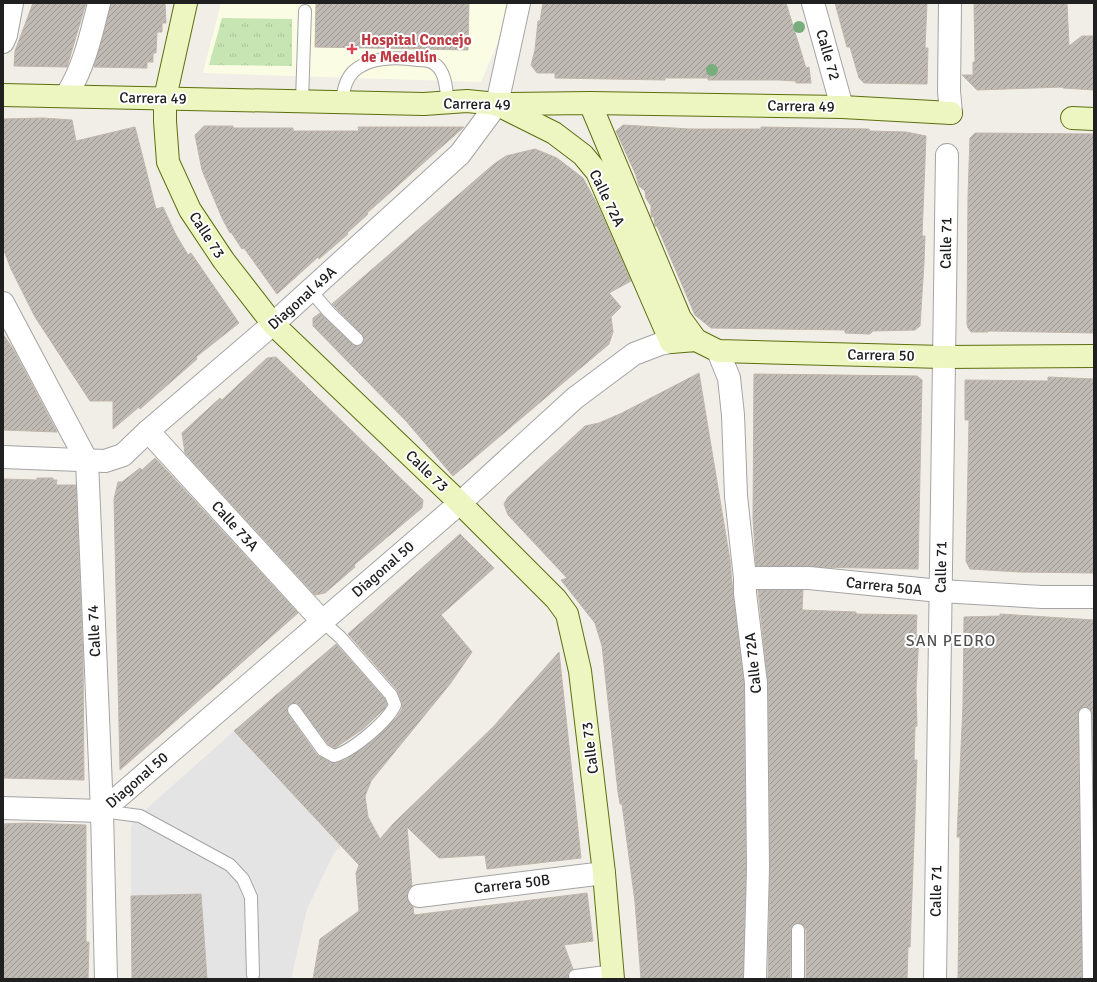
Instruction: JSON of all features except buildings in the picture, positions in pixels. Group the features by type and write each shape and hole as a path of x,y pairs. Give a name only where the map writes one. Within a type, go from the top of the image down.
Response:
{"street":[{"path":"3,42 6,35 12,3"},
{"path":"66,96 78,75 99,3"},
{"name":"Calle 73","path":"186,3 165,98 168,162 190,210 224,261 273,324 460,503 556,599 567,614 580,671 604,873 613,975"},
{"path":"497,104 519,3"},
{"name":"Calle 72","path":"813,3 842,107"},
{"name":"Carrera 49","path":"3,95 424,104 467,101 497,104 590,103 842,107 951,113 949,91 950,3"},
{"name":"Calle 72A","path":"590,103 680,318 696,340"},
{"name":"Diagonal 49A","path":"87,461 104,462 123,454 273,324 460,154 497,104"},
{"name":"Calle 72A","path":"497,104 554,133 584,155 597,172 671,342"},
{"path":"1072,118 1094,119"},
{"name":"Calle 71","path":"935,979 947,155"},
{"name":"Calle 74","path":"3,303 87,461 102,811 106,979"},
{"path":"671,342 696,340"},
{"name":"Carrera 50","path":"696,340 718,351 943,357 1094,356"},
{"name":"Diagonal 50","path":"102,811 460,503 575,398 624,361 643,350 671,342"},
{"name":"Calle 72A","path":"718,351 729,378 733,416 736,496 745,578 745,593 756,683 758,868 755,979"},
{"name":"Calle 73A","path":"148,431 322,621"},
{"path":"3,457 87,461"},
{"name":"Carrera 50A","path":"745,578 809,578 940,591 1042,597 1094,598"},
{"path":"3,808 102,811"},
{"name":"Carrera 50B","path":"419,896 604,873"}],"lane":[{"path":"302,101 305,11"},
{"path":"341,102 348,78 354,70 369,62 391,58 426,61 436,64 443,76 448,102"},
{"path":"310,290 329,312 357,339"},
{"path":"294,710 323,750 334,756 345,753 391,715 395,705 390,695 340,637 322,621"},
{"path":"1085,714 1089,979"},
{"path":"102,811 140,816 230,865 243,878 251,896 253,975"},
{"path":"798,930 798,979"},
{"path":"575,976 613,975"}],"shaded area":[{"name":"Hospital Concejo de Medellín","path":"221,3 508,3 505,25 481,82 203,73"},
{"path":"234,731 341,846 334,853 307,909 291,979 207,979 201,895 131,896 131,827 135,819"}],"green space":[{"path":"222,18 292,19 292,66 209,65"}],"place":[{"name":"Hospital Concejo de Medellín","path":"352,49"}],"district":[{"name":"SAN PEDRO","path":"951,641"}]}
